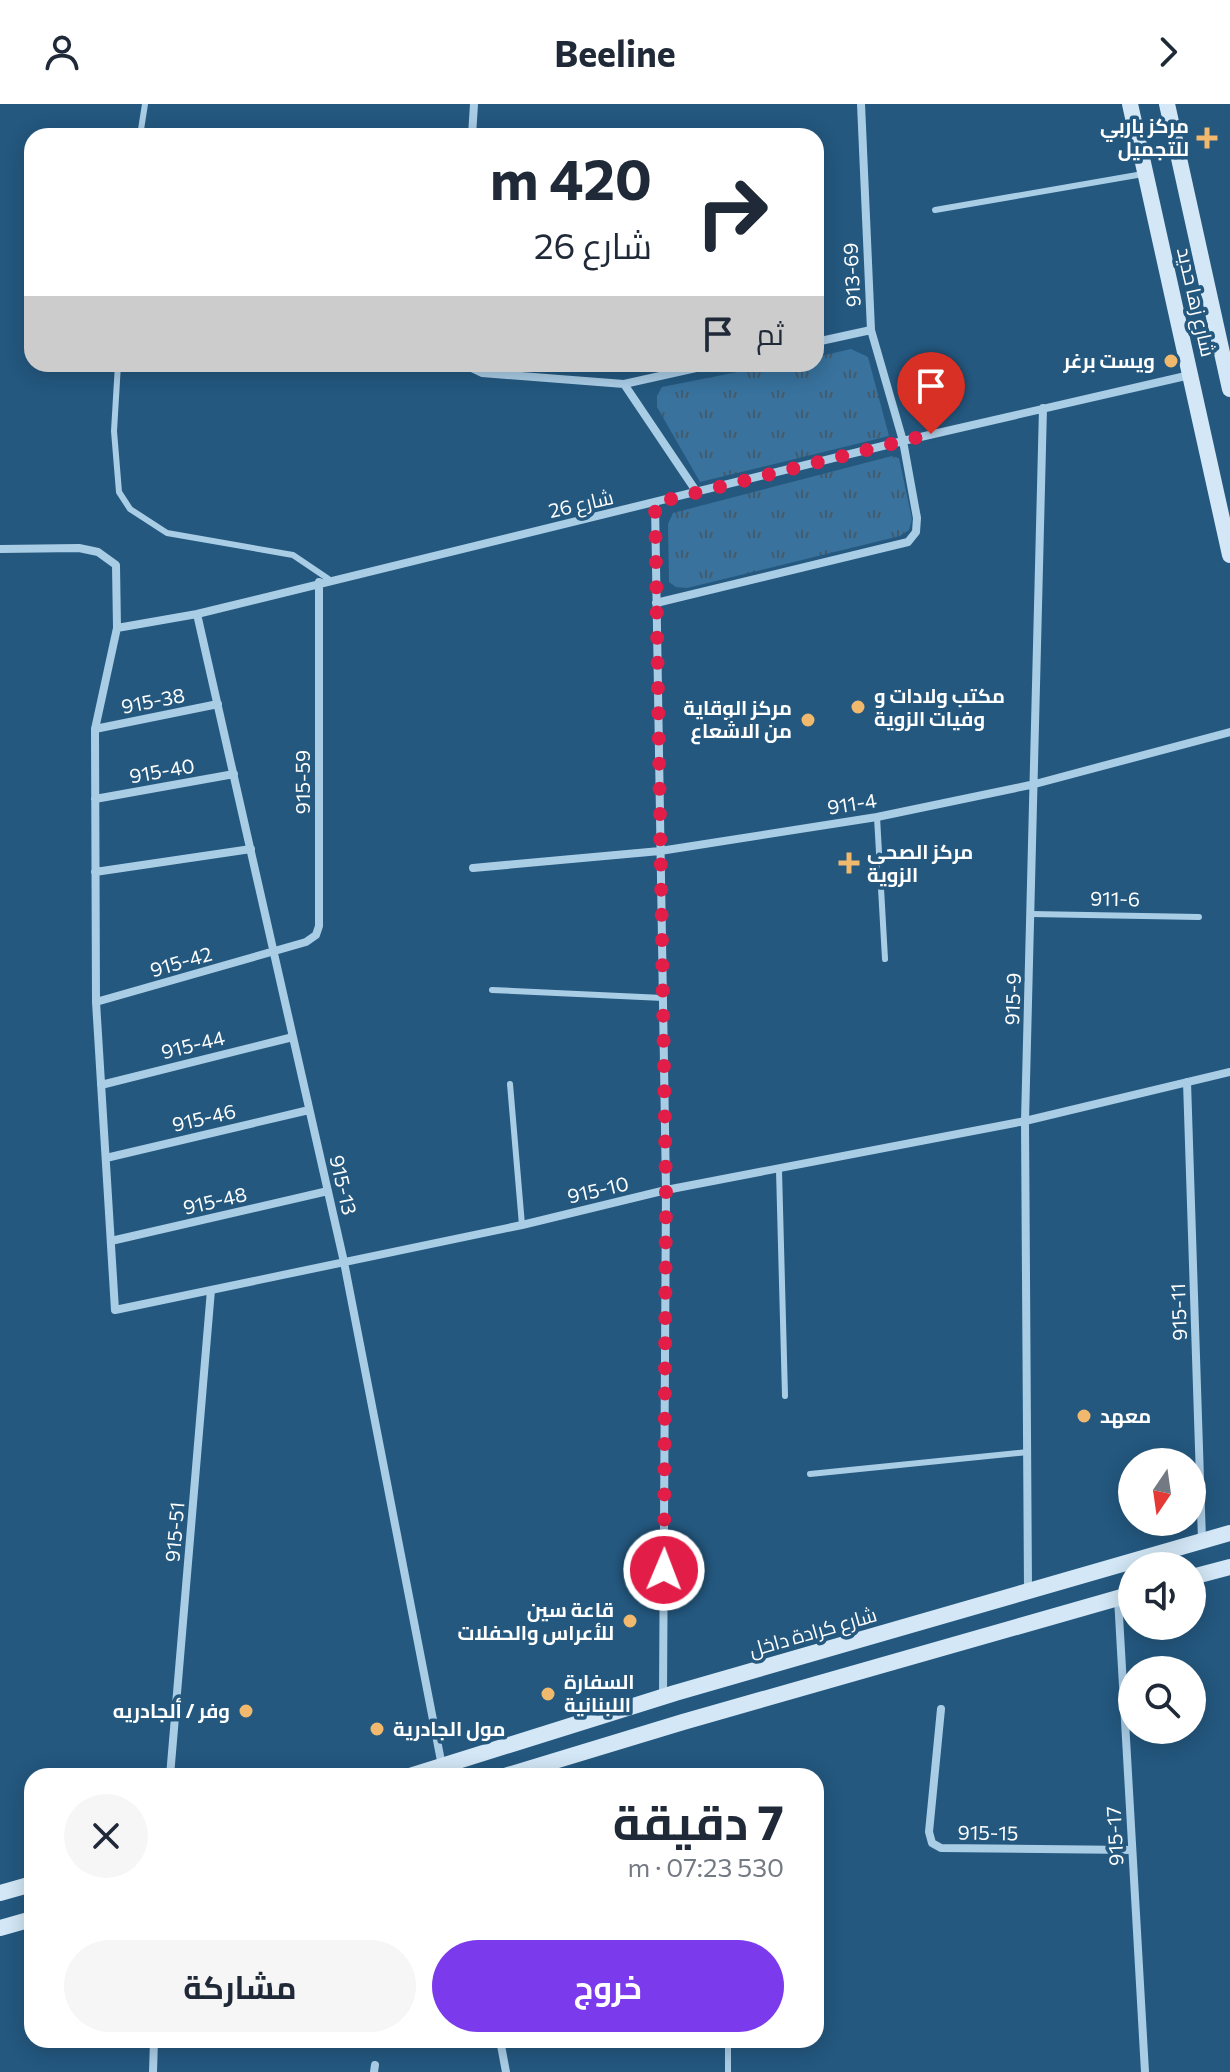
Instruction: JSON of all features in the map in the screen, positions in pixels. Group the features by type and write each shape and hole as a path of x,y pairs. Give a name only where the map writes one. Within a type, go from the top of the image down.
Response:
{"main road":[{"name":"شارع زها حديد","path":"1130,104 1230,555"},
{"name":"شارع زها حديد","path":"1167,104 1228,366 1230,389"},
{"name":"شارع كرادة داخل","path":"439,1768 669,1695 1230,1533"},
{"path":"1206,1573 1230,1567"},
{"path":"1045,1586 1053,1615"},
{"path":"531,1768 1118,1598"},
{"path":"669,1695 683,1722"},
{"path":"0,1893 24,1886"},
{"path":"0,1928 24,1921"}],"street":[{"path":"472,128 474,104"},
{"name":"913-69","path":"656,603 908,542 916,532 917,518 903,441 871,330 861,104"},
{"path":"824,340 871,330"},
{"path":"480,372 624,384 678,372"},
{"name":"شارع 26","path":"117,628 197,614 903,441 1192,374"},
{"path":"624,384 696,491"},
{"name":"915-9","path":"1028,1590 1025,1121 1043,408"},
{"path":"655,503 666,1190 669,1695"},
{"path":"0,549 59,547 98,552 116,565 117,628 95,729 96,1002 111,1241"},
{"name":"915-59","path":"274,952 306,942 316,935 319,926 319,582"},
{"name":"915-13","path":"197,614 344,1262 443,1767"},
{"name":"915-38","path":"95,729 218,704"},
{"name":"911-4","path":"473,868 660,851 877,817 1035,784 1230,732"},
{"name":"915-40","path":"95,799 234,774"},
{"path":"95,872 251,849"},
{"name":"915-42","path":"96,1002 274,952"},
{"name":"915-44","path":"101,1085 293,1037"},
{"name":"915-10","path":"111,1241 115,1310 522,1225 666,1190 1025,1121 1230,1072"},
{"name":"915-11","path":"1187,1082 1202,1541"},
{"name":"915-46","path":"106,1158 309,1110"},
{"name":"915-48","path":"111,1241 328,1191"},
{"name":"915-51","path":"171,1768 211,1290"},
{"name":"915-17","path":"1126,1640 1132,1850 1145,2072"},
{"name":"915-15","path":"941,1709 929,1832 932,1843 941,1848 1132,1850"},
{"path":"153,2072 154,2048"},
{"path":"502,2048 506,2072"}],"lane":[{"path":"141,128 145,104"},
{"path":"935,210 1147,173"},
{"path":"118,372 114,431 119,492 130,509 167,533 293,555 330,580"},
{"path":"877,817 885,959"},
{"name":"911-6","path":"1031,914 1199,917"},
{"path":"492,990 663,998"},
{"path":"510,1084 522,1225"},
{"path":"779,1170 785,1396"},
{"path":"810,1474 1028,1452"},
{"path":"728,2048 728,2072"}],"green space":[{"path":"851,349 868,357 889,436 700,482 657,407 657,396 662,387 738,372 824,372 824,355"},
{"path":"892,456 899,458 912,519 909,530 900,536 687,588 676,587 669,582 668,524 673,513"}],"place":[{"name":"مركز باربي للتجميل","path":"1207,138"},
{"name":"ويست برغر","path":"1171,361"},
{"name":"مكتب ولادات و وفيات الزوية","path":"858,707"},
{"name":"مركز الوقاية من الاشعاع","path":"808,720"},
{"name":"مركز الصحي الزوية","path":"849,863"},
{"name":"معهد","path":"1084,1416"},
{"name":"قاعة سين للأعراس والحفلات","path":"630,1621"},
{"name":"السفارة اللبنانية","path":"548,1694"},
{"name":"وفر / ألجادريه","path":"246,1711"},
{"name":"مول الجادرية","path":"377,1729"}],"route":[{"path":"664,1570 666,1190 655,503 931,434"}]}
